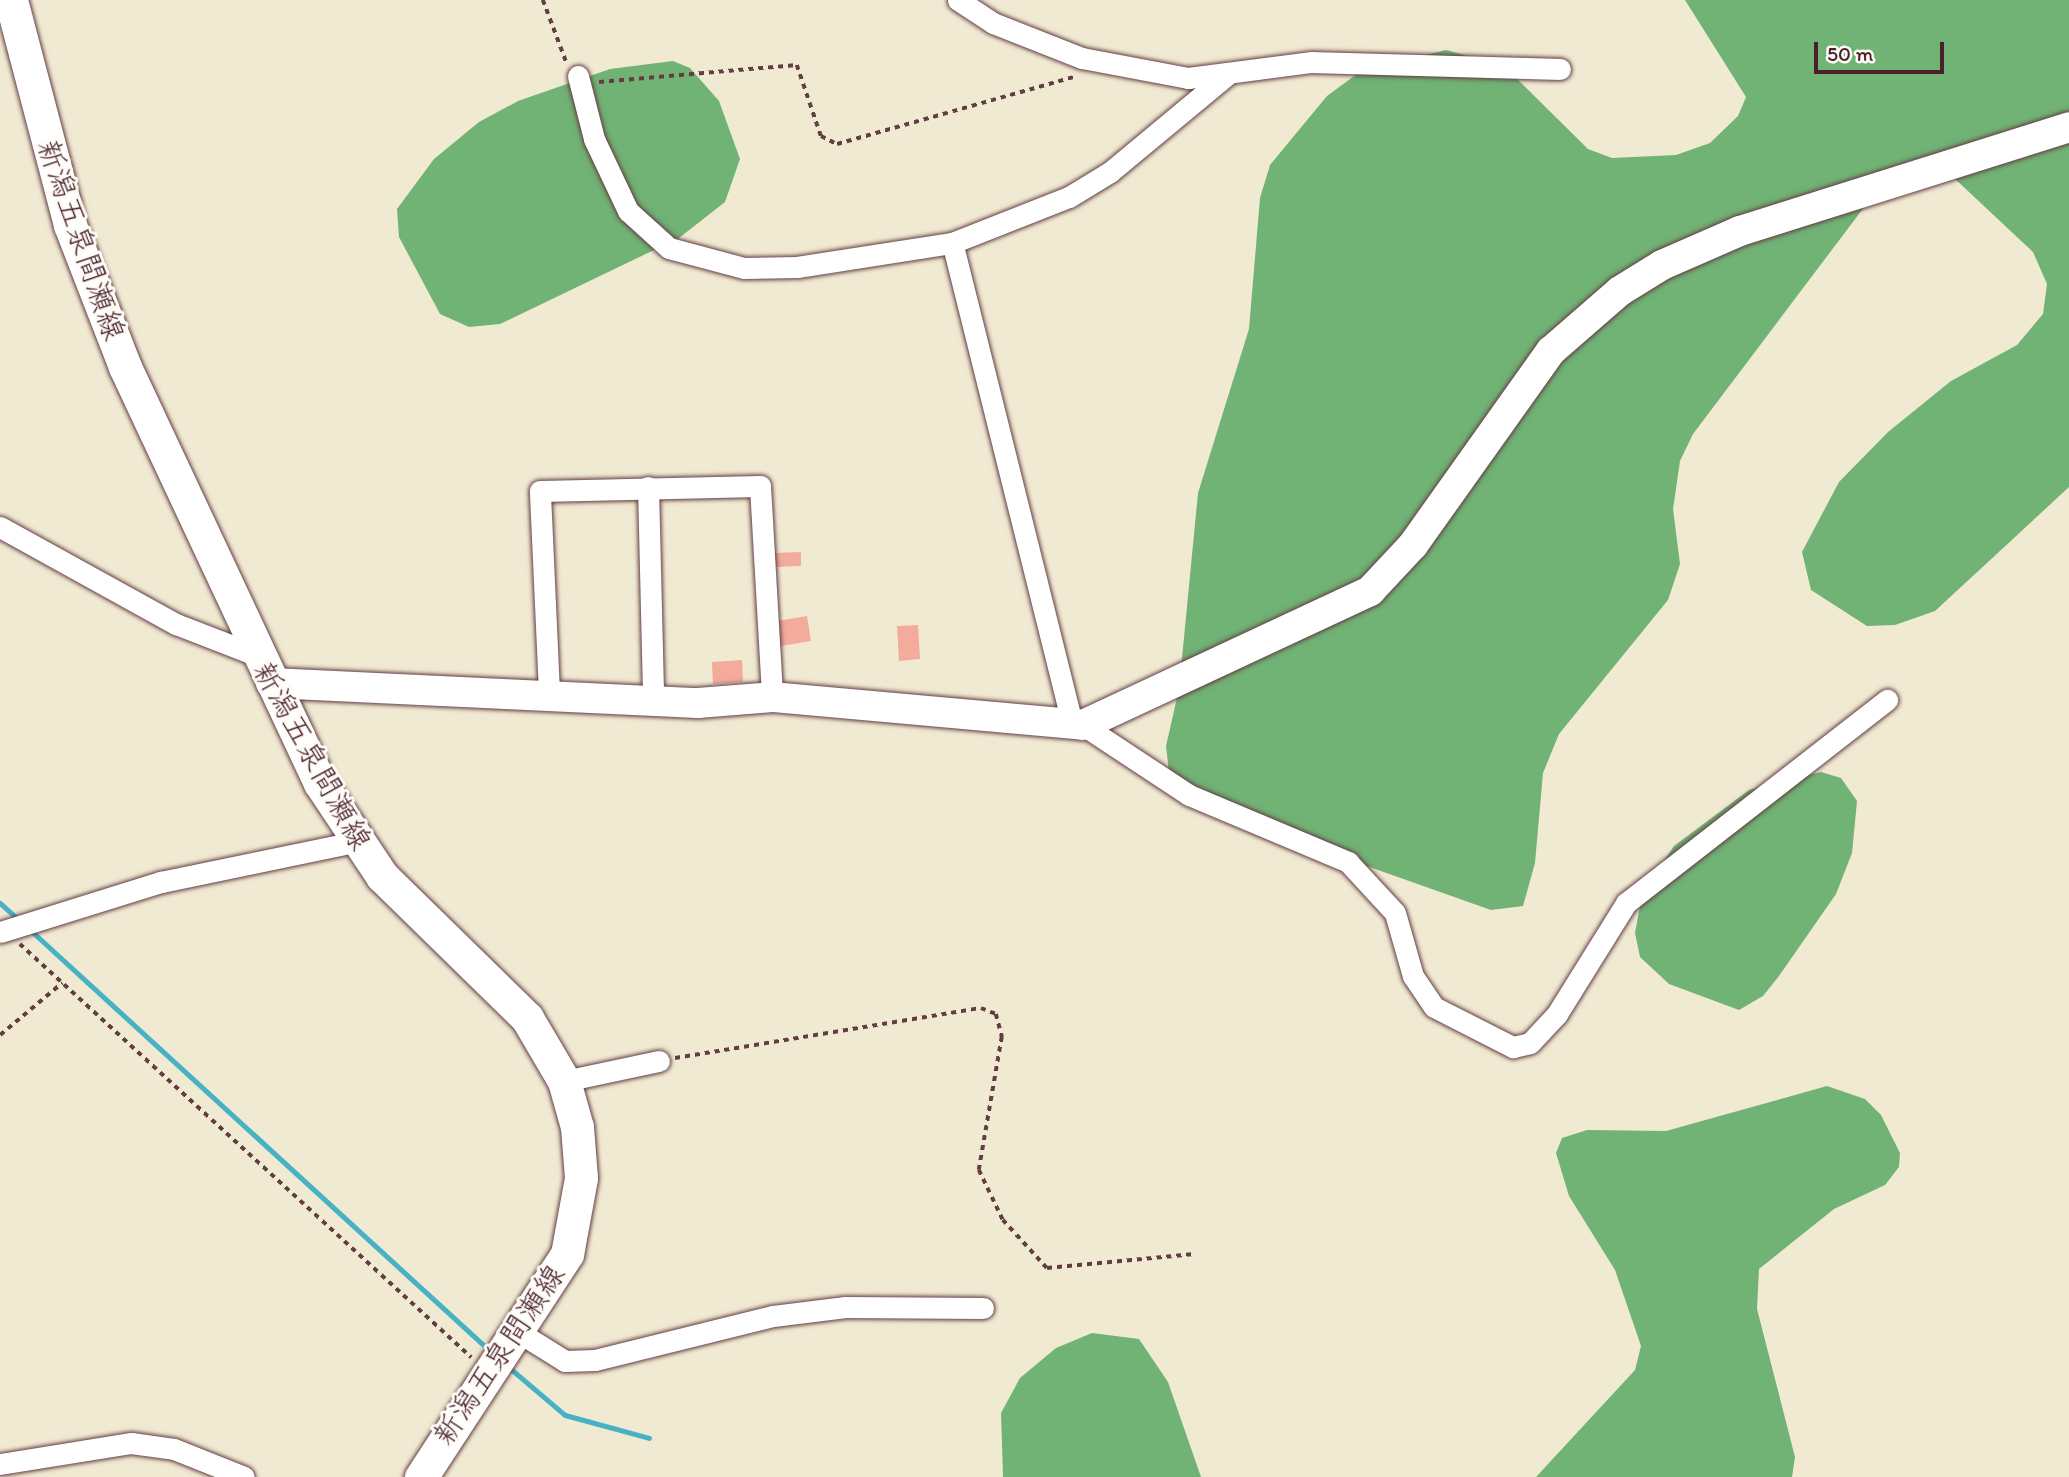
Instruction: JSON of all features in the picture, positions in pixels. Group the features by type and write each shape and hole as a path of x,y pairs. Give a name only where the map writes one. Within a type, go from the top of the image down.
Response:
{"main road":[{"name":"新潟五泉間瀬線","path":"11,0 70,225 135,391 264,669 355,842 382,876 527,1018 564,1082 577,1127 581,1178 566,1254 503,1357 421,1477"}],"street":[{"path":"958,0 993,23 1103,64 1188,78 1312,62 1560,69"},
{"path":"578,76 594,139 628,211 668,248 744,268 835,262 952,243 1069,197 1110,172 1227,75"},
{"path":"1078,724 1370,591 1413,545 1551,351 1620,291 1662,265 1740,231 2069,127"},
{"path":"952,243 1078,724"},
{"path":"549,692 540,491 760,486 772,698"},
{"path":"648,487 653,698"},
{"path":"0,527 264,669 698,703 772,698 1078,724 1189,795 1348,862 1395,913 1413,976 1434,1007 1513,1047 1530,1043 1557,1014 1626,904 1887,700"},
{"path":"13,928 161,882 355,842"},
{"path":"564,1082 659,1061"},
{"path":"503,1357 595,1360 773,1316 845,1307 983,1308"},
{"path":"0,1464 131,1443 174,1449 244,1477"}],"path":[{"path":"543,0 578,76 595,82 797,65 821,136 837,144 1041,88 1103,64"},
{"path":"13,928 62,983 503,1357"},
{"path":"0,1035 62,983"},
{"path":"659,1061 981,1008 996,1014 1002,1037 979,1170 1003,1220 1047,1268 1194,1254"}],"green space":[{"path":"1685,0 2069,0 2069,487 1935,611 1895,625 1867,626 1811,590 1802,552 1839,482 1888,432 1951,381 2017,345 2043,314 2047,284 2033,252 1953,177 1871,198 1693,434 1680,461 1673,509 1680,564 1668,600 1559,734 1543,773 1535,863 1523,906 1491,910 1197,806 1169,772 1166,746 1179,689 1198,493 1249,329 1260,198 1270,165 1327,96 1361,71 1446,50 1504,66 1588,149 1612,158 1676,155 1710,143 1738,116 1746,97"},
{"path":"673,61 690,68 719,101 740,159 725,202 679,238 500,324 469,327 440,314 399,237 397,209 434,159 479,122 518,101 610,69"},
{"path":"1821,772 1841,778 1857,801 1852,853 1836,894 1779,976 1763,996 1739,1010 1669,984 1640,957 1635,933 1642,895 1674,846 1749,790"},
{"path":"1827,1086 1865,1099 1881,1115 1900,1153 1899,1167 1885,1185 1834,1209 1759,1269 1757,1309 1795,1457 1792,1477 1536,1477 1635,1370 1641,1346 1615,1270 1569,1196 1556,1153 1562,1138 1587,1130 1666,1131"},
{"path":"1092,1333 1139,1339 1168,1382 1201,1477 1003,1477 1001,1413 1020,1378 1056,1348"}],"building":[{"path":"801,552 801,566 776,567 775,553"},
{"path":"807,616 811,641 775,647 772,622"},
{"path":"918,625 920,659 899,661 897,626"},
{"path":"742,660 743,682 713,684 712,662"}],"waterway":[{"path":"0,903 18,919"},
{"path":"28,928 491,1352"},
{"path":"506,1365 565,1415 649,1438"}]}
